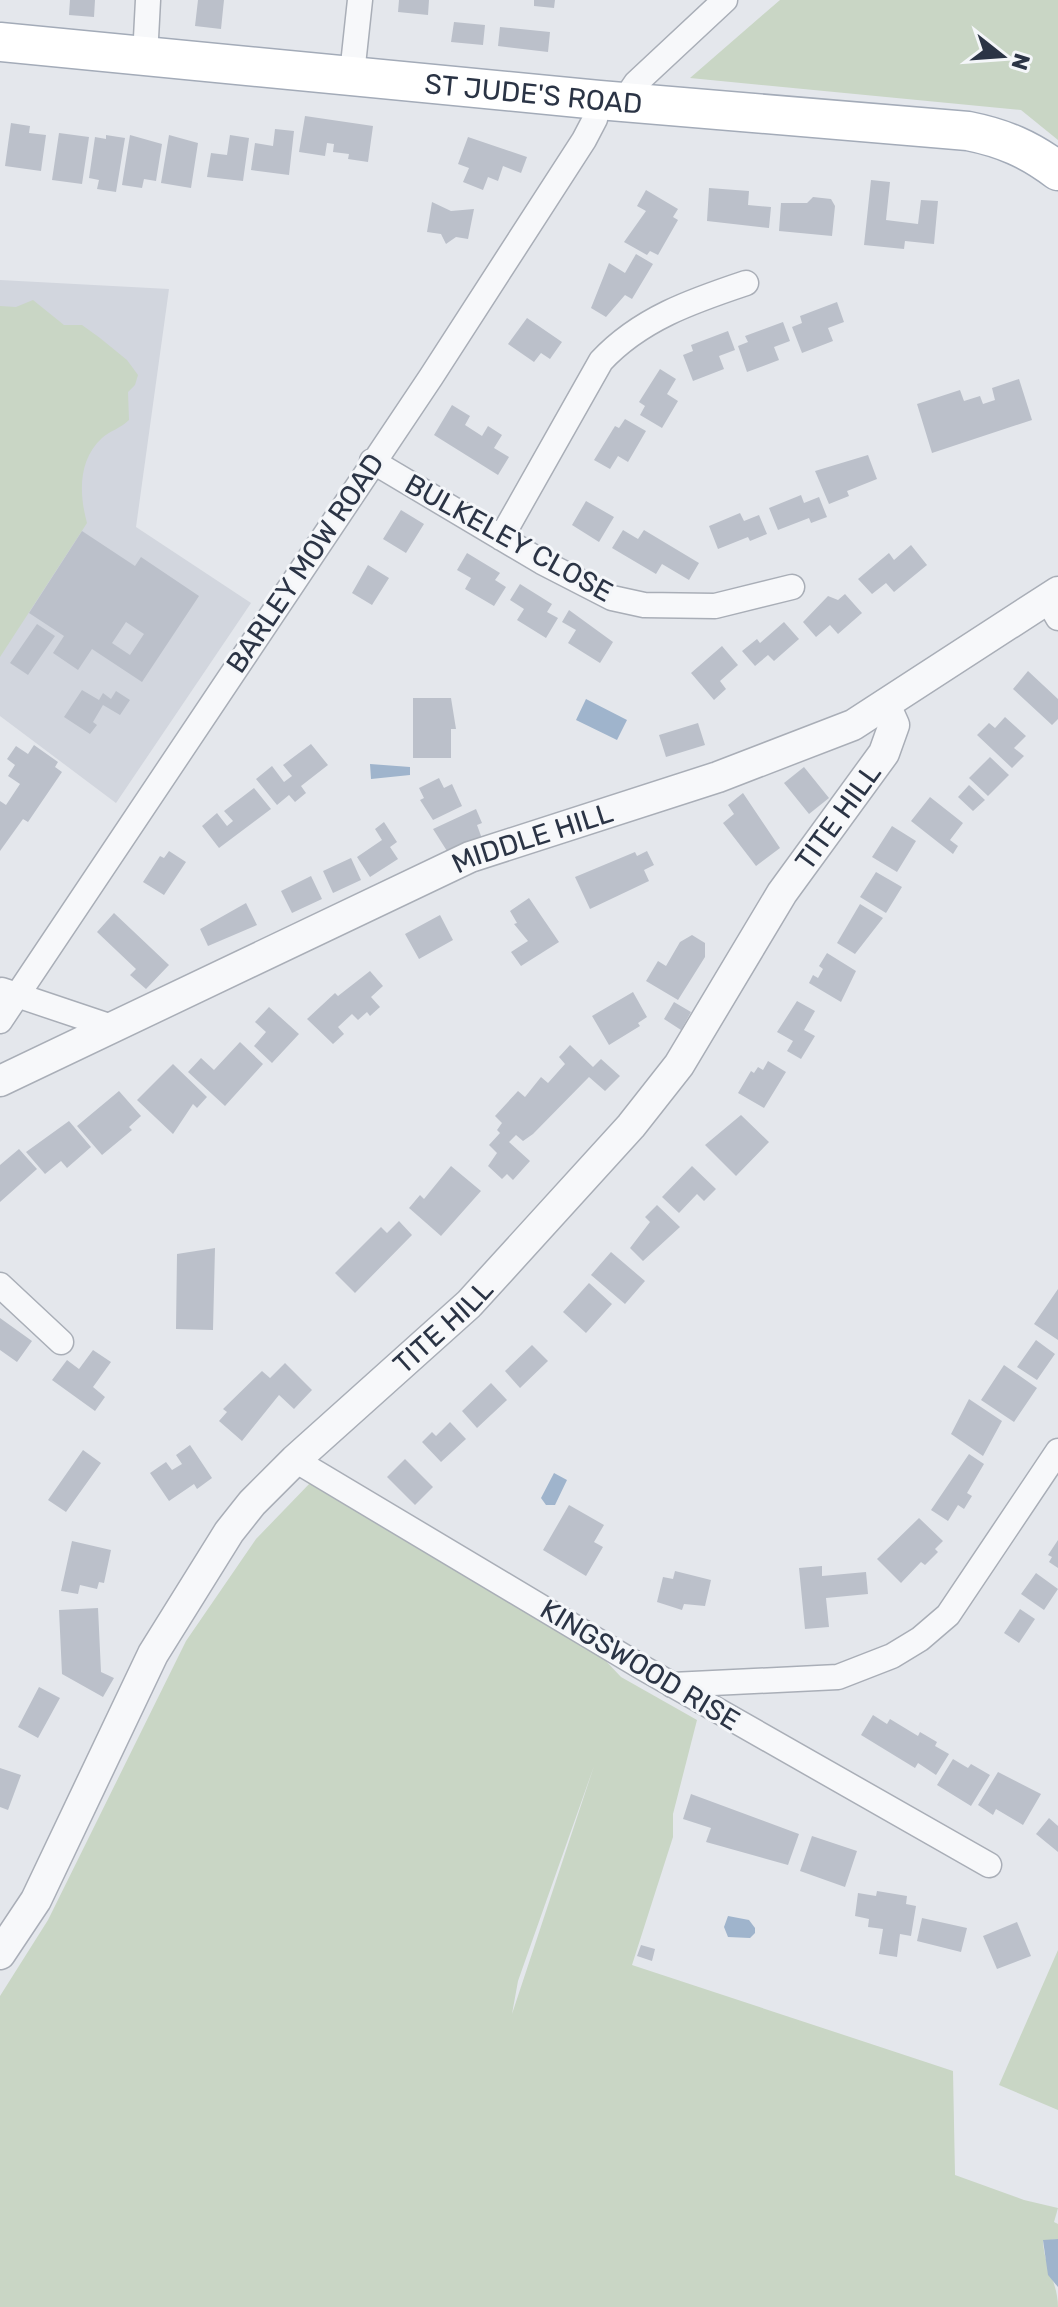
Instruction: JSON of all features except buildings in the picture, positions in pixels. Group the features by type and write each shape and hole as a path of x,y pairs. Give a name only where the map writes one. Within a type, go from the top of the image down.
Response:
{"main road":[{"name":"ST JUDE'S ROAD","path":"0,42 611,101 968,131 1001,137 1031,150 1058,171"}],"street":[{"path":"145,57 148,0"},
{"path":"352,74 360,0"},
{"name":"BARLEY MOW ROAD","path":"0,1021 8,992 431,377 595,119 611,101 636,83 725,0"},
{"path":"501,538 594,372 622,338 682,305 746,283"},
{"name":"BULKELEY CLOSE","path":"372,461 501,538 612,598 644,605 715,606 792,587"},
{"name":"MIDDLE HILL","path":"0,1081 470,857 718,777 853,725 1054,603"},
{"name":"TITE HILL","path":"0,1954 36,1900 153,1654 229,1532 252,1503 295,1460 469,1304 631,1126 679,1065 782,893 884,753 894,725 885,705"},
{"path":"8,992 112,1027"},
{"path":"0,1285 61,1342"},
{"path":"672,1685 838,1677 902,1650 948,1615 1058,1451"},
{"name":"KINGSWOOD RISE","path":"295,1460 672,1685 989,1865"}],"shaded area":[{"path":"0,280 169,289 136,527 251,603 116,803 0,716"}],"green space":[{"path":"780,0 1058,0 1058,140 1021,110 690,78"},
{"path":"33,300 64,325 82,325 127,360 138,375 135,385 128,392 129,420 102,438 88,456 82,478 87,523 0,657 0,306 16,307"},
{"path":"312,1481 553,1605 621,1677 697,1720 673,1814 673,1837 632,1965 953,2071 955,2175 1024,2200 1058,2208 1054,2222 1058,2224 1058,2239 1043,2241 1058,2307 0,2307 0,1996 48,1920 186,1641 256,1539","holes":["594,1766 512,2014 518,1981"]},
{"path":"1058,1950 1058,2110 999,2085"}],"water":[{"path":"586,699 627,720 617,740 576,720"},
{"path":"370,764 410,767 410,775 371,779"},
{"path":"554,1473 567,1480 555,1505 546,1505 541,1498"},
{"path":"728,1916 749,1920 755,1933 750,1938 728,1937 724,1927"},
{"path":"1058,2239 1058,2287 1048,2275 1043,2240"}]}
